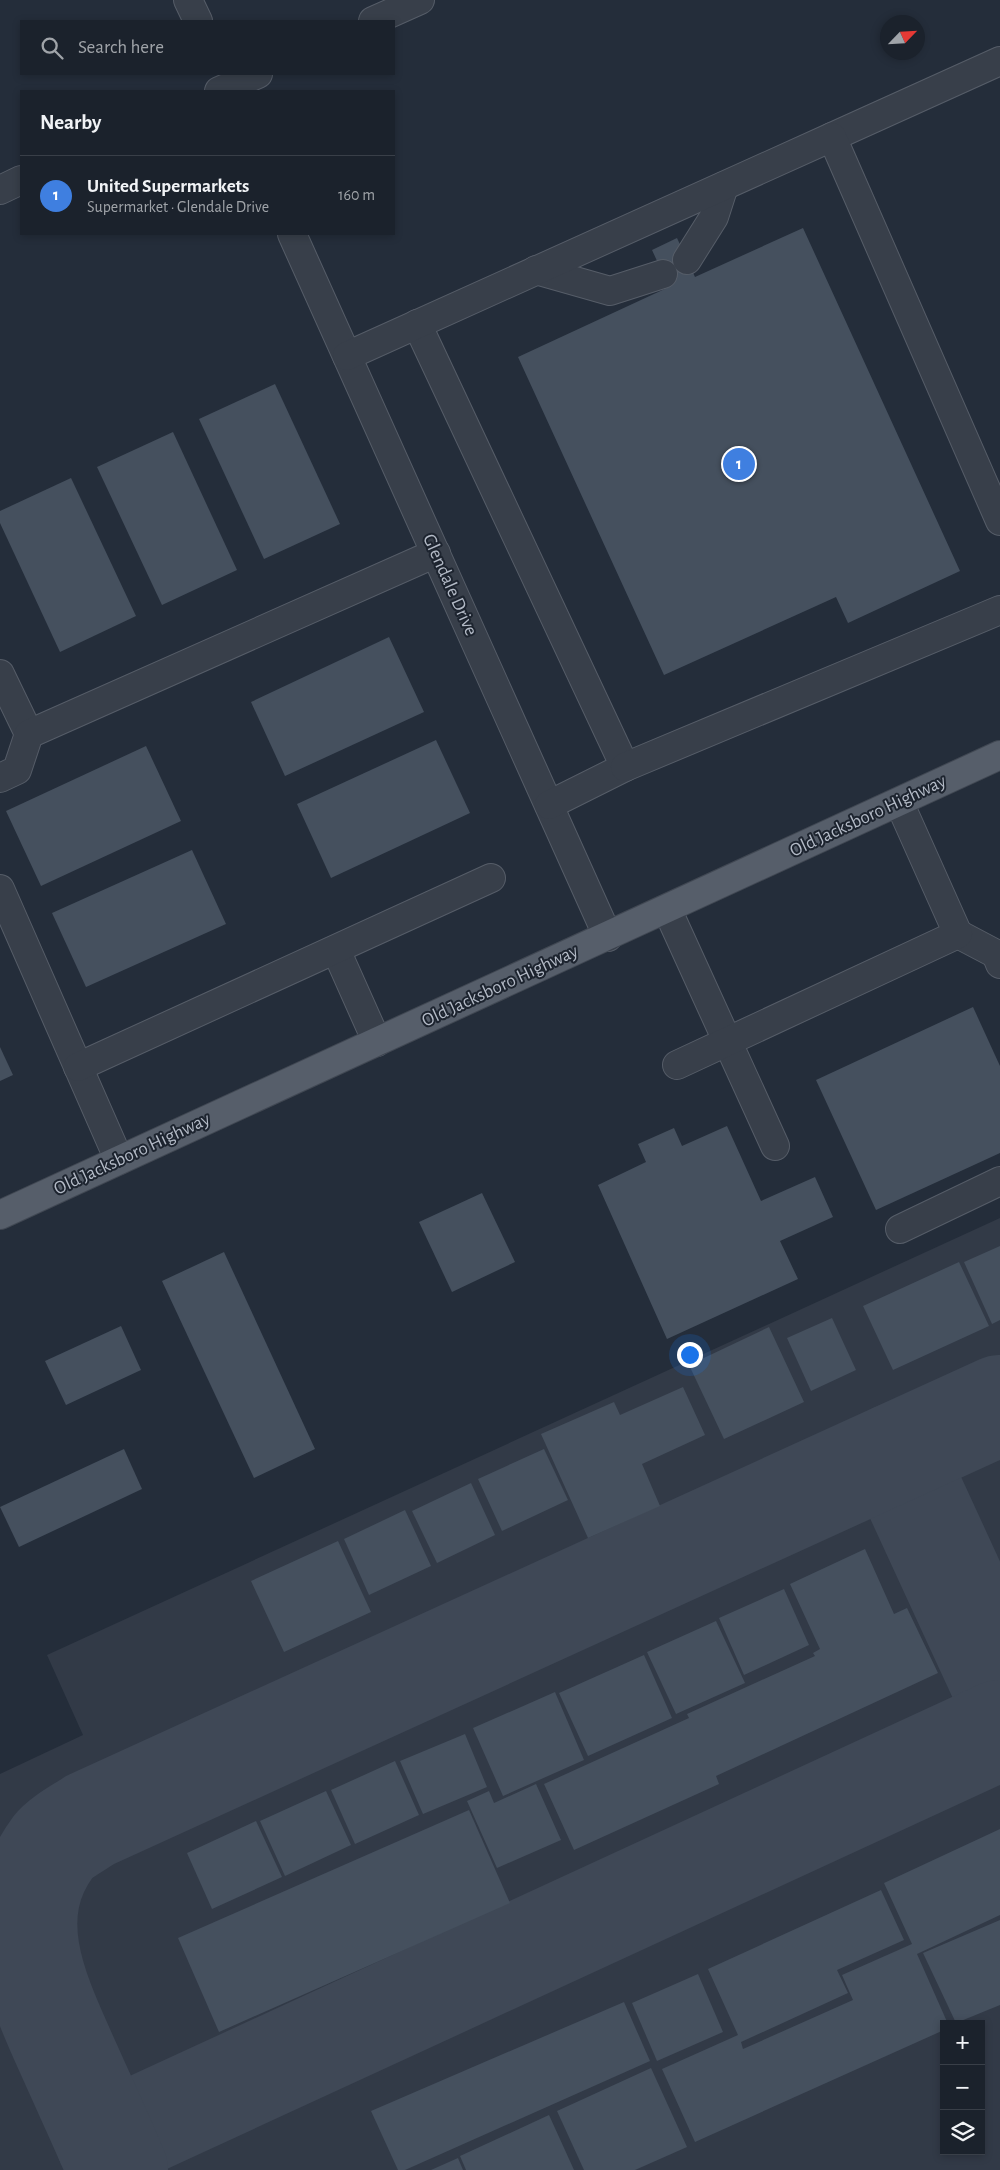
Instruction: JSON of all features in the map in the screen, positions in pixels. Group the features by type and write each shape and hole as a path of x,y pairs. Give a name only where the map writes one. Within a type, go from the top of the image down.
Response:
{"main road":[{"name":"Old Jacksboro Highway","path":"0,1214 1000,756"}],"street":[{"path":"188,0 198,20"},
{"path":"376,20 420,0"},
{"path":"347,356 1000,61"},
{"path":"224,86 255,75"},
{"path":"832,137 1000,521"},
{"path":"0,190 20,180"},
{"path":"687,260 714,217 724,186"},
{"name":"Glendale Drive","path":"292,235 608,937"},
{"path":"536,270 610,291 663,274"},
{"path":"417,324 625,767"},
{"path":"29,734 436,553"},
{"path":"548,805 625,767 1000,610"},
{"path":"0,674 29,734 17,770 0,778"},
{"path":"899,802 958,934 996,954 1000,964"},
{"path":"78,1067 491,878"},
{"path":"0,889 119,1160"},
{"path":"667,909 775,1146"},
{"path":"677,1065 958,934"},
{"path":"336,950 378,1042"},
{"path":"900,1229 1000,1181"}],"shaded area":[{"path":"1000,1218 1000,2170 0,2170 0,1774 83,1735 47,1655"}],"building":[{"path":"803,228 960,571 848,623 836,597 664,675 518,357 669,287 652,250 677,238 695,277"},
{"path":"275,384 340,524 264,559 199,419"},
{"path":"173,432 237,570 162,605 97,467"},
{"path":"71,478 136,616 60,652 0,523 0,511"},
{"path":"389,637 424,712 285,776 251,702"},
{"path":"436,740 470,813 331,878 297,804"},
{"path":"146,746 181,821 41,886 6,811"},
{"path":"192,850 226,924 86,987 52,913"},
{"path":"973,1007 1000,1066 1000,1153 876,1210 816,1080"},
{"path":"0,1047 13,1075 0,1081"},
{"path":"727,1126 761,1201 815,1177 833,1217 780,1241 798,1279 667,1339 598,1185 646,1162 638,1144 674,1128 682,1146"},
{"path":"482,1193 515,1262 452,1292 419,1222"},
{"path":"1000,1246 1000,1320 992,1324 964,1262"},
{"path":"224,1252 315,1449 254,1478 162,1281"},
{"path":"959,1262 989,1326 893,1370 863,1306"},
{"path":"832,1318 856,1370 811,1391 787,1338"},
{"path":"121,1326 141,1370 66,1405 45,1361"},
{"path":"769,1327 804,1402 724,1439 689,1365"},
{"path":"683,1387 705,1435 642,1464 660,1506 588,1538 541,1434 614,1402 620,1415"},
{"path":"124,1449 142,1489 19,1547 0,1507"},
{"path":"544,1449 568,1500 502,1531 478,1479"},
{"path":"471,1483 495,1535 437,1563 412,1511"},
{"path":"405,1510 431,1566 369,1595 344,1539"},
{"path":"338,1541 371,1612 284,1652 251,1581"},
{"path":"865,1549 894,1614 907,1608 938,1673 716,1776 719,1784 574,1850 544,1784 689,1718 687,1714 815,1656 813,1653 820,1649 790,1584"},
{"path":"784,1589 809,1645 744,1675 719,1618"},
{"path":"716,1621 745,1683 676,1714 647,1652"},
{"path":"644,1655 672,1718 588,1756 559,1693"},
{"path":"555,1692 584,1760 503,1796 473,1728"},
{"path":"465,1734 487,1787 423,1814 400,1761"},
{"path":"395,1761 419,1815 355,1844 331,1790"},
{"path":"536,1784 561,1840 497,1868 467,1801 489,1791 494,1803"},
{"path":"326,1791 351,1845 285,1876 260,1821"},
{"path":"469,1810 510,1903 219,2032 178,1938"},
{"path":"256,1821 282,1877 212,1909 187,1853"},
{"path":"1000,1829 1000,1915 917,1954 946,2020 940,2020 940,2032 695,2142 662,2069 738,2035 708,1969 881,1890 904,1940 837,1970 848,1993 741,2042 743,2049 853,2000 842,1975 912,1944 884,1883"},
{"path":"1000,1920 1000,2005 963,2020 955,2020 923,1953"},
{"path":"698,1974 723,2032 657,2061 632,2003"},
{"path":"624,2002 650,2061 405,2170 398,2170 371,2111"},
{"path":"651,2068 687,2147 635,2170 584,2170 557,2111"},
{"path":"549,2115 574,2170 466,2170 460,2156"},
{"path":"458,2158 463,2170 431,2170"}],"taxiway":[{"path":"118,2170 58,2036 37,1982 30,1955 27,1928 29,1900 38,1874 53,1847 60,1840 90,1820 1000,1405"},
{"path":"895,1453 1000,1681"},
{"path":"106,2142 1000,1730"}],"place":[{"name":"United Supermarkets","path":"739,464"}]}
